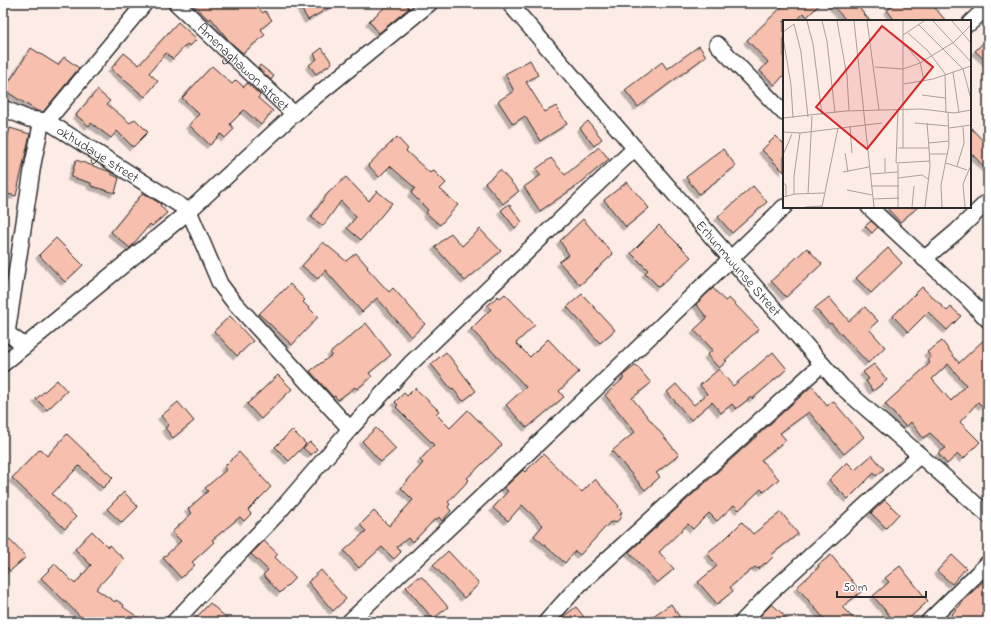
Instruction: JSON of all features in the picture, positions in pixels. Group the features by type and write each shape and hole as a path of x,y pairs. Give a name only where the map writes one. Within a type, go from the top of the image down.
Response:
{"street":[{"path":"26,346 7,333 32,164 41,125 47,121 145,3"},
{"name":"Amenaghawon street","path":"176,3 294,114"},
{"path":"3,364 189,212 294,114 430,3"},
{"name":"Erhunmwunse Street","path":"518,6 565,69 842,387 988,515"},
{"path":"971,22 988,6"},
{"path":"717,44 783,113"},
{"name":"okhudaye street","path":"3,108 29,119 47,121 189,212"},
{"path":"174,622 278,513 350,428 410,364 635,148"},
{"path":"924,259 956,232 988,201"},
{"path":"349,622 602,383 783,207"},
{"path":"870,208 968,299 988,320"},
{"path":"189,212 220,284 233,301 350,428"},
{"path":"546,622 579,585 822,364"},
{"path":"742,622 769,594 920,455"},
{"path":"928,622 988,562"}],"building":[{"path":"191,3 254,3 263,13 265,11 272,20 261,29 265,35 243,53 230,42 211,18 209,20"},
{"path":"298,3 337,3 308,20"},
{"path":"390,3 405,3 409,8 379,33 369,21"},
{"path":"786,3 821,3 807,17 804,13 797,20 783,20 783,76 775,85 760,71 768,62 747,40"},
{"path":"830,3 855,3 869,20 846,20"},
{"path":"897,3 931,3 945,20 894,20 887,10"},
{"path":"178,22 197,39 190,46 187,44 173,59 166,53 149,73 158,81 145,97 111,69 124,53 139,65"},
{"path":"988,38 988,63 975,51"},
{"path":"699,46 706,56 638,107 625,90 662,62 667,69"},
{"path":"31,48 58,65 64,57 79,68 43,112 37,111 4,90"},
{"path":"322,48 332,63 316,74 309,65 317,59 314,54"},
{"path":"530,60 538,75 526,82 545,112 556,106 567,124 540,141 525,116 513,124 498,101 514,91 505,74"},
{"path":"260,65 274,76 271,80 258,68"},
{"path":"212,66 232,84 236,80 244,87 247,83 260,95 258,98 273,111 261,125 244,110 230,124 234,129 225,138 221,134 210,145 189,125 199,114 182,98"},
{"path":"97,90 110,101 107,104 130,123 135,119 148,132 133,147 117,131 111,138 91,123 89,126 76,115"},
{"path":"588,121 602,139 594,146 580,128"},
{"path":"10,128 30,134 16,196 3,193 3,156"},
{"path":"971,128 988,146 988,171 971,153"},
{"path":"776,136 783,143 783,171 762,150"},
{"path":"397,137 408,149 406,151 430,173 433,170 446,183 440,189 458,205 440,225 426,213 428,210 411,193 415,188 390,166 379,177 368,165"},
{"path":"599,147 609,159 578,185 540,211 524,187 541,175 536,169 551,158 565,175"},
{"path":"723,149 736,166 699,194 686,177"},
{"path":"76,160 111,172 111,174 119,178 115,193 91,186 91,183 71,177"},
{"path":"500,170 519,191 503,204 485,183"},
{"path":"346,177 369,201 377,191 392,203 361,240 347,228 356,217 341,201 323,226 311,217 328,193"},
{"path":"627,182 649,208 626,227 604,200"},
{"path":"753,186 767,202 732,233 718,217"},
{"path":"143,193 161,204 160,205 167,213 152,226 150,224 130,248 111,232"},
{"path":"509,204 522,222 515,228 501,210"},
{"path":"887,208 917,208 900,222"},
{"path":"583,219 613,254 580,285 559,262 569,255 560,241"},
{"path":"871,221 878,227 872,233 865,226"},
{"path":"659,225 691,257 659,287 645,273 648,270 631,253"},
{"path":"480,229 501,251 465,281 435,247 451,233 462,246"},
{"path":"56,238 83,265 65,282 39,255"},
{"path":"323,242 346,261 356,253 368,267 367,268 389,292 393,288 425,324 411,337 377,298 362,312 325,270 318,279 302,266"},
{"path":"807,248 822,264 786,297 771,281"},
{"path":"888,248 902,263 871,293 856,278"},
{"path":"290,284 305,300 303,302 318,317 292,345 259,314"},
{"path":"922,287 947,311 951,307 961,316 947,330 928,312 908,332 893,316"},
{"path":"713,288 725,301 729,298 759,329 725,360 727,361 719,368 707,355 713,350 694,330 707,318 696,304"},
{"path":"505,294 535,325 516,343 530,357 548,339 579,372 559,391 564,397 527,428 506,405 526,387 471,329 491,309 487,306 498,296 500,298"},
{"path":"582,294 615,330 600,343 567,307"},
{"path":"829,297 849,321 865,307 878,321 869,329 885,347 868,363 815,308"},
{"path":"230,316 253,341 237,356 214,331"},
{"path":"366,323 391,355 369,373 372,377 357,389 355,387 338,400 335,396 333,397 310,371 332,355 330,353"},
{"path":"988,336 988,401 982,406 978,402 960,422 980,442 963,459 958,454 947,464 938,453 946,448 930,433 923,438 911,422 906,427 885,404 930,363 928,360 931,357 927,352 942,341 959,363","holes":["948,364 966,385 951,401 932,379"]},
{"path":"446,352 476,391 463,401 431,364"},
{"path":"773,352 787,369 752,399 751,397 736,409 732,404 721,413 712,402 691,420 667,392 676,384 694,405 707,394 700,385 719,369 733,386"},
{"path":"874,364 887,380 873,391 866,381 869,379 863,372"},
{"path":"636,365 651,383 632,398 679,455 656,473 660,477 645,490 612,451 635,432 605,395 624,378 622,376"},
{"path":"278,375 292,389 261,419 247,404"},
{"path":"57,380 67,391 47,410 36,399"},
{"path":"812,386 827,406 833,401 864,437 844,454 809,412 780,433 786,440 761,460 779,479 764,492 761,489 739,510 734,505 717,521 709,513 693,529 688,524 659,552 674,569 657,583 629,552"},
{"path":"415,388 439,411 436,414 450,428 468,410 502,445 467,478 469,480 448,502 450,504 448,507 451,511 442,521 439,517 436,520 435,519 412,542 408,538 397,547 401,552 394,559 382,547 359,568 344,551 366,531 360,525 374,511 389,526 413,500 401,488 423,463 420,460 434,445 396,407 398,405 395,402 404,393 407,396"},
{"path":"178,402 194,421 173,438 165,428 169,425 161,416"},
{"path":"376,428 396,449 381,462 362,441"},
{"path":"292,430 306,444 289,461 275,447"},
{"path":"67,434 113,478 103,488 79,466 52,494 76,517 65,529 12,478 40,449 47,456"},
{"path":"310,442 317,449 311,455 303,448"},
{"path":"239,452 271,487 248,510 251,514 244,521 240,517 212,540 214,542 192,562 195,565 181,578 163,558 181,541 172,532 192,513 188,509 208,491 205,488 226,470 224,467"},
{"path":"543,454 582,492 595,479 619,506 618,508 622,512 620,515 622,517 615,523 613,521 611,523 610,522 580,555 575,551 565,563 534,536 543,525 522,505 508,521 493,508 508,491 504,488 523,470 525,472"},
{"path":"872,455 884,469 876,476 874,473 848,499 829,480 847,462 855,470"},
{"path":"124,492 138,507 122,523 107,509"},
{"path":"885,500 899,514 886,528 871,513"},
{"path":"781,512 798,534 771,555 773,557 766,564 765,563 758,569 755,567 730,587 733,591 717,604 698,582 717,566 707,553 742,522 753,534"},
{"path":"92,531 108,547 109,545 124,559 96,589 115,602 116,600 124,605 123,607 145,622 86,622 41,578 55,564 75,584 91,565 75,549"},
{"path":"3,533 26,557 10,571 3,563"},
{"path":"264,541 278,554 275,557 295,578 280,593 263,575 268,570 251,554"},
{"path":"448,551 479,584 464,598 433,565"},
{"path":"831,555 861,592 842,607 857,622 827,622 797,587 819,567 818,565"},
{"path":"952,555 966,568 952,584 937,571"},
{"path":"900,566 928,601 905,622 895,622 873,596 889,582 885,578"},
{"path":"321,570 346,599 333,611 308,582"},
{"path":"418,577 422,577 448,607 433,619 406,587"},
{"path":"988,577 988,604 982,609 988,615 988,622 960,622 952,614"},
{"path":"210,603 231,622 192,622"},
{"path":"671,604 683,622 644,622"},
{"path":"772,604 791,622 764,622 759,617"},
{"path":"576,607 588,622 558,622 559,620"}]}
